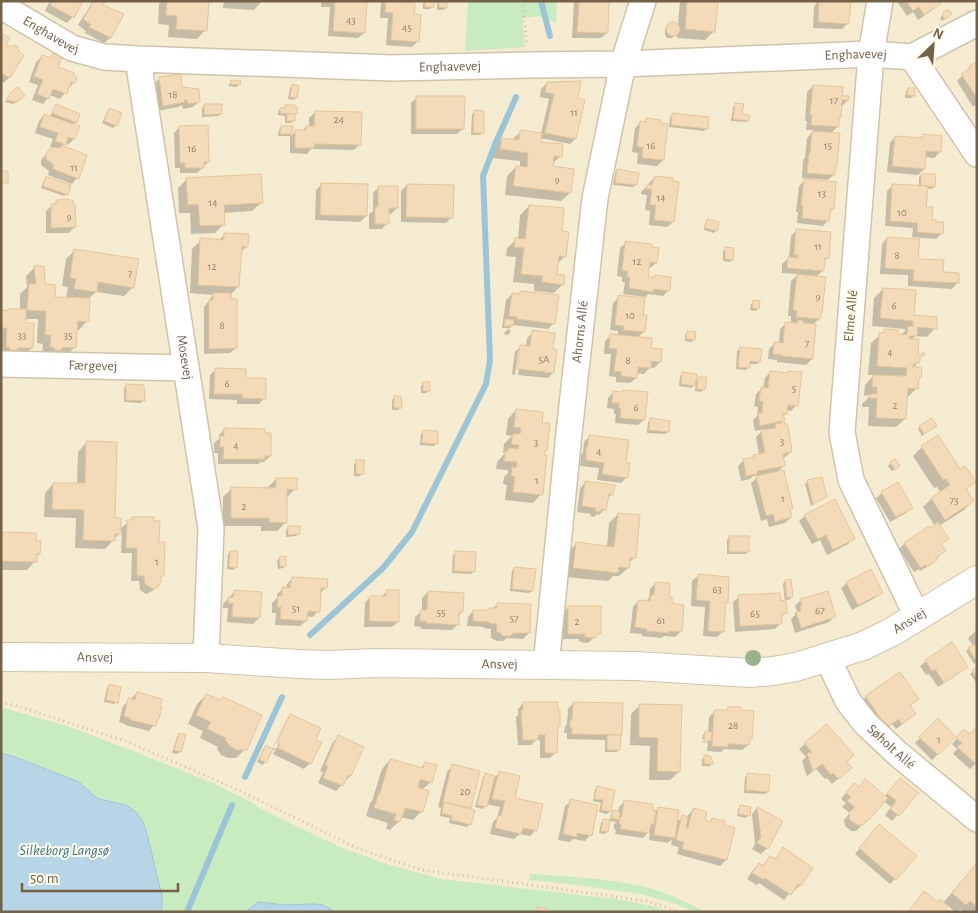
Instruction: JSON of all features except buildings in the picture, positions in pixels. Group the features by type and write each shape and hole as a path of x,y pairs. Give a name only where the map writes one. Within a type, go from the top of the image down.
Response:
{"street":[{"name":"Ahorns Allé","path":"546,666 568,443 596,198 623,64 643,1"},
{"name":"Elme Allé","path":"880,1 871,54 842,432 851,480 917,616"},
{"name":"Enghavevej","path":"1,6 72,48 104,57 138,59 392,68 623,64 871,54 912,57"},
{"path":"977,23 912,57 977,154"},
{"name":"Mosevej","path":"138,59 211,528 206,658"},
{"name":"Færgevej","path":"1,364 186,368"},
{"name":"Ansvej","path":"1,657 206,658 329,665 376,663 636,666 750,673 796,666 863,646 892,632 977,580"},
{"name":"Søholt Allé","path":"827,657 848,702 865,723 898,754 977,819"}],"path":[{"path":"522,1 530,65"},
{"path":"1,702 128,742 234,788 359,849 422,870 646,901 679,912"}],"shaded area":[{"path":"1,1 977,1 977,912 336,912 323,905 259,902 245,912 162,912 162,896 143,822 93,795 79,782 1,753"}],"green space":[{"path":"468,1 557,1 556,23 539,16 522,18 525,47 465,51"},
{"path":"1,707 70,727 213,783 261,809 342,848 390,865 441,879 616,899 653,906 670,912 336,912 323,905 284,905 259,902 245,912 162,912 163,908 143,822 99,799 79,782 1,753"},
{"path":"530,874 592,878 638,885 687,902 706,912 694,912 676,904 641,894 529,880"}],"water":[{"name":"Silkeborg Langsø","path":"1,753 79,782 99,799 126,805 136,812 146,830 162,896 162,912 1,912"},
{"path":"259,902 284,905 323,905 336,912 245,912"}],"waterway":[{"path":"541,1 550,36"},
{"path":"310,635 383,568 412,532 486,384 490,360 483,176 516,97"},
{"path":"245,777 282,697"},
{"path":"187,912 232,805"}]}
